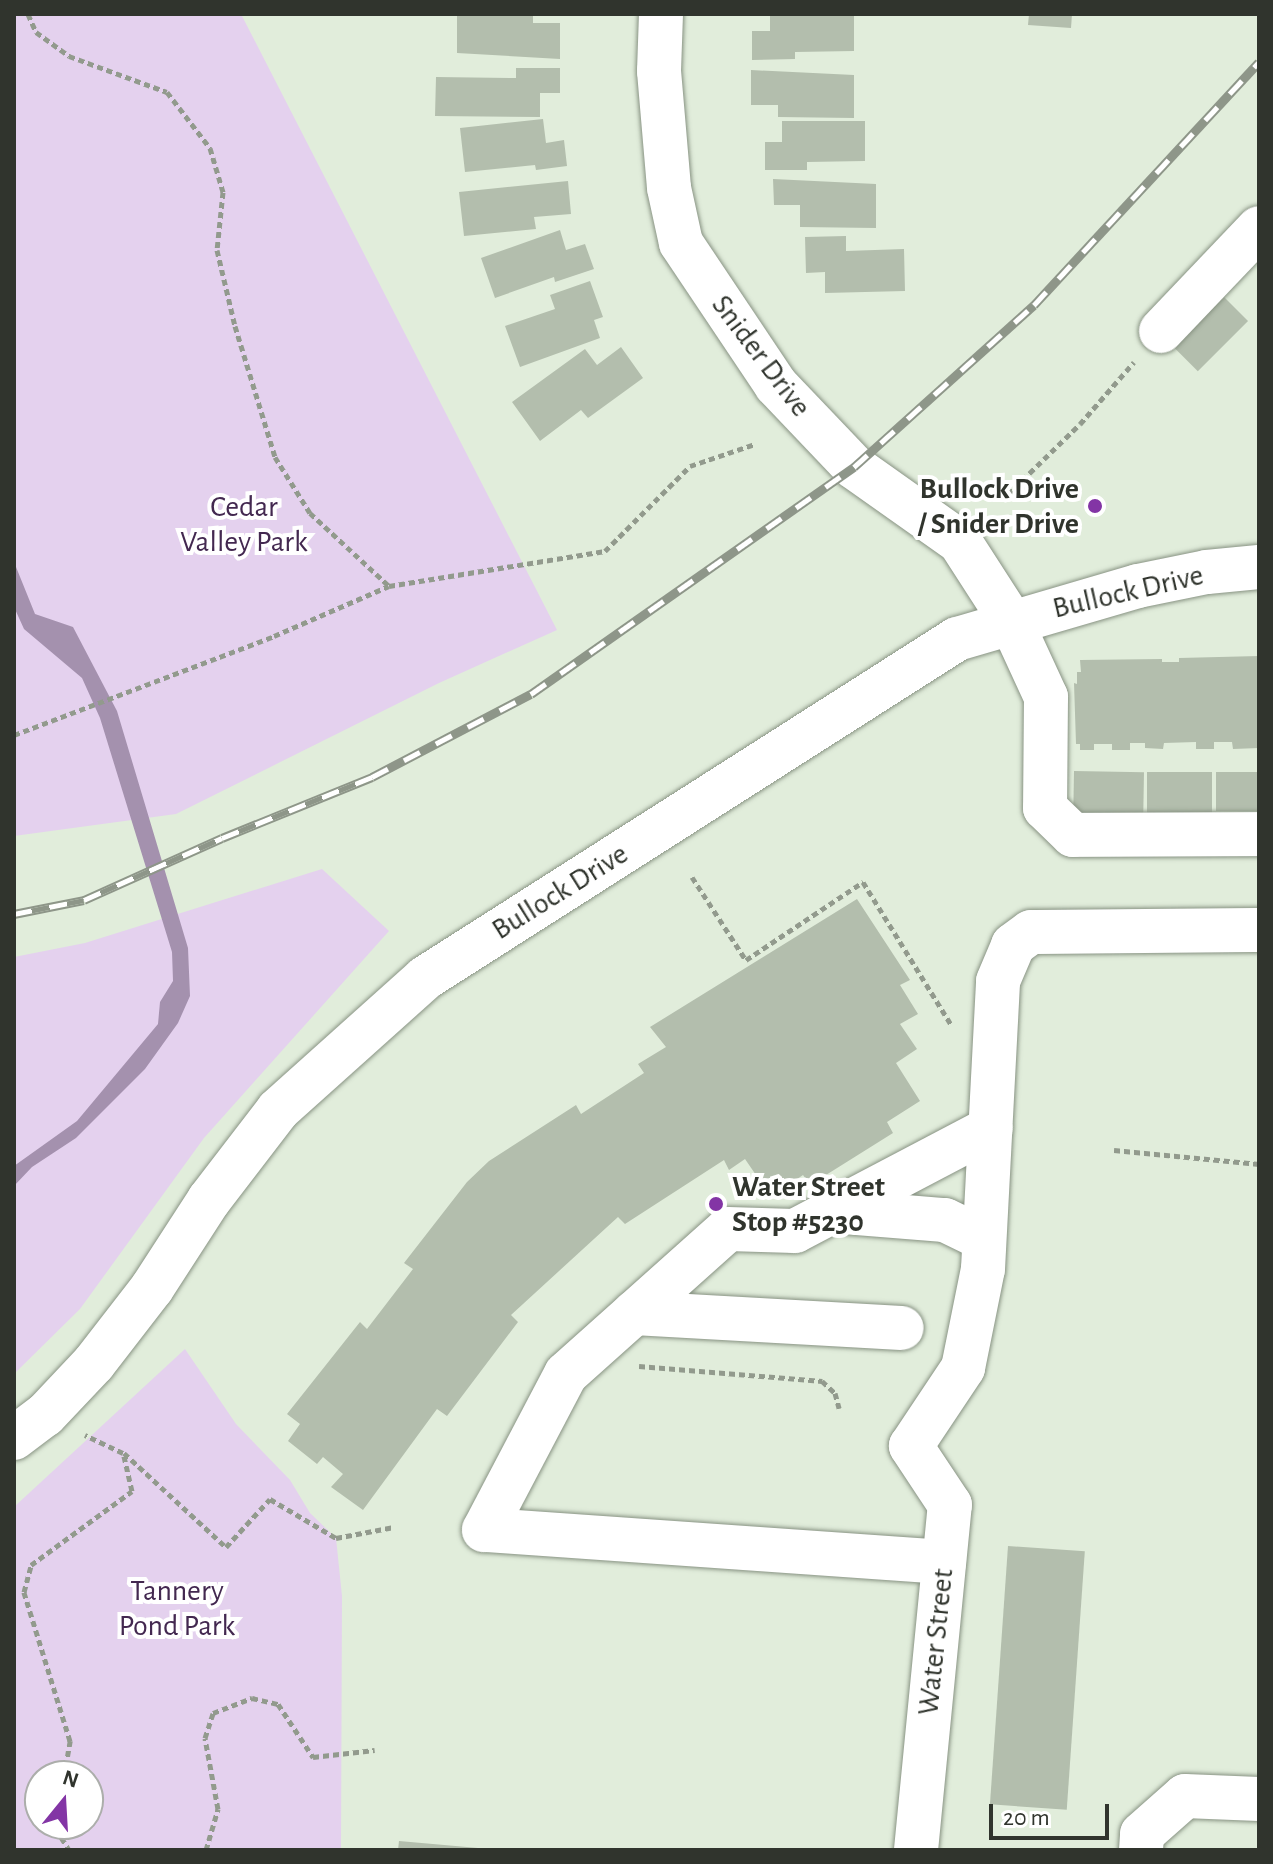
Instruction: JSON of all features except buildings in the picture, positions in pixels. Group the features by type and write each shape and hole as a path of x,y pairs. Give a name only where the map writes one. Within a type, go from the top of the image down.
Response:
{"street":[{"name":"Snider Drive","path":"661,14 659,71 667,174 681,243 776,385 854,467 960,542 1011,621 1046,697 1045,808 1073,835 1259,834"},
{"path":"1161,331 1259,228"},
{"name":"Bullock Drive","path":"29,1427 94,1363 143,1301 209,1200 278,1110 425,978 957,639 1138,586 1207,572 1259,567"},
{"path":"832,1211 945,1220 984,1239 998,981 1013,945 1031,932 1259,930"},
{"path":"944,1562 484,1530 566,1374 728,1229 795,1231 991,1128"},
{"name":"Water Street","path":"916,1850 950,1505 911,1446 963,1368 983,1269 984,1239"},
{"path":"634,1313 902,1328"},
{"path":"1141,1850 1142,1834 1185,1796 1259,1799"}],"path":[{"path":"28,14 36,32 69,56 167,92 210,148 223,192 217,250 235,326 275,457 310,513 389,586"},
{"path":"1008,494 1080,424 1161,331"},
{"path":"14,735 274,636 389,586 605,551 690,466 755,444"},
{"path":"692,877 746,960 863,882 959,1038"},
{"path":"1114,1150 1259,1164"},
{"path":"579,1362 822,1381 835,1393 839,1408"},
{"path":"29,1427 123,1453 226,1547 270,1499 336,1538 394,1527"},
{"path":"67,1760 70,1741 24,1592 31,1565 132,1491 123,1453"},
{"path":"206,1850 218,1809 205,1738 213,1713 252,1698 278,1704 313,1757 375,1750"}],"green space":[{"name":"Cedar Valley Park","path":"14,14 241,14 557,630 439,683 176,814 14,836"},
{"path":"322,869 389,931 204,1138 80,1309 14,1374 14,957 85,943"},
{"name":"Tannery Pond Park","path":"185,1349 236,1424 290,1480 310,1513 336,1538 342,1596 341,1848 14,1850 14,1507"}],"shaded area":[{"path":"14,562 35,614 73,627 117,711 188,948 190,996 178,1023 145,1069 76,1138 32,1167 14,1186 14,1166 77,1121 158,1024 160,1002 173,981 172,952 100,718 82,678 24,629 14,607"}],"railway":[{"path":"14,914 84,900 222,838 372,777 531,694 854,467 1034,305 1259,62"}],"place":[{"name":"Bullock Drive / Snider Drive","path":"1095,506"},
{"name":"Water Street Stop #5230","path":"716,1204"}]}
